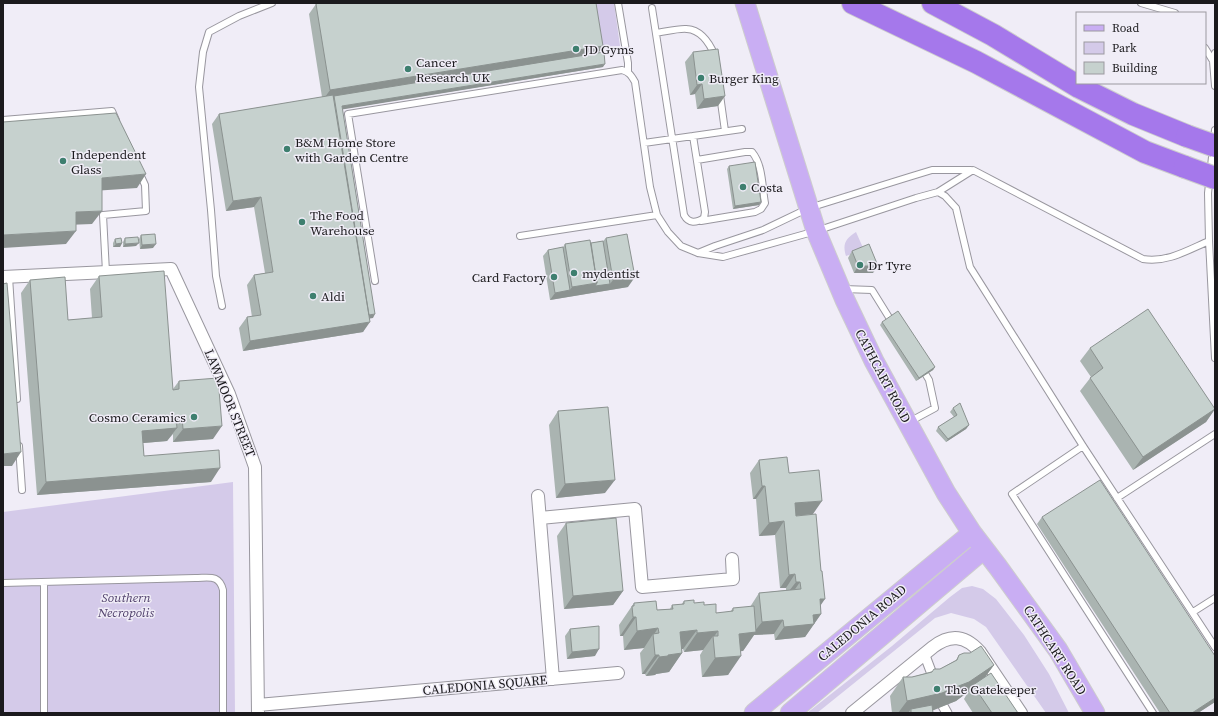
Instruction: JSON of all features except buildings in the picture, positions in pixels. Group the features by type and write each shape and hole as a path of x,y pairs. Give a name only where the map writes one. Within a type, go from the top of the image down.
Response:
{"highway":[{"path":"853,3 976,62 1146,152 1215,178"},
{"path":"933,3 992,35 1079,87 1133,114 1215,146"}],"main road":[{"name":"CATHCART ROAD","path":"745,3 816,231 840,289 874,361 946,493 972,533 1058,650 1094,713"},
{"name":"CALEDONIA ROAD","path":"754,713 972,533"},
{"name":"CALEDONIA ROAD","path":"790,713 984,549"}],"street":[{"name":"LAWMOOR STREET","path":"6,277 171,269 229,394 255,467 258,709"},
{"name":"CALEDONIA SQUARE","path":"258,709 554,679 538,496"},
{"path":"540,518 635,509 642,587 733,579 732,559"},
{"path":"852,713 924,653 942,640 959,638 970,643 980,652 1021,713"},
{"path":"924,653 936,684"},
{"path":"554,679 618,674"}],"lane":[{"path":"222,306 216,276 199,87 203,52 209,32 239,16 272,3"},
{"path":"618,3 628,71 635,82 650,188 657,215 668,232 681,246 698,253 723,257 816,231 938,192 973,170"},
{"path":"1141,3 1172,12"},
{"path":"652,8 684,215 687,220 691,222 698,222 755,212 761,209 765,203 759,164 752,152 697,160"},
{"path":"656,33 688,29 697,32 705,37 712,49 716,66"},
{"path":"1206,49 1214,61"},
{"path":"1215,53 1215,86"},
{"path":"375,281 348,114 622,70 628,71"},
{"path":"719,88 725,131"},
{"path":"3,120 112,111 118,125"},
{"path":"644,143 742,129"},
{"path":"1215,130 1208,193 1215,358"},
{"path":"693,136 705,212 704,218 698,222"},
{"path":"106,272 103,215 146,211 145,184 136,165"},
{"path":"698,253 763,230 809,208 932,170 973,170 1144,259 1152,261 1176,256 1209,241"},
{"path":"938,192 945,196 956,208 970,267 1083,446 1215,647"},
{"path":"520,236 657,215"},
{"path":"6,277 17,403"},
{"path":"840,289 872,290 890,318"},
{"path":"908,423 935,408 929,380 926,375"},
{"path":"1117,498 1215,434"},
{"path":"19,443 22,490"},
{"path":"1083,446 1012,494 1153,713"},
{"path":"3,583 201,578 212,578 218,580 222,583 223,590 223,713"},
{"path":"44,582 44,713"},
{"path":"1193,612 1215,598"}],"green space":[{"path":"593,3 614,3 620,46 600,47"},
{"path":"856,232 864,250 846,256 844,248 847,239"},
{"name":"Southern Necropolis","path":"233,482 235,713 3,713 3,512"},
{"path":"972,586 983,589 996,599 1024,635 1049,674 1069,713 1046,713 986,627 974,619 951,613 935,618 817,713 807,713 892,646 950,597 962,588"}],"place":[{"name":"JD Gyms","path":"576,49"},
{"name":"Cancer Research UK","path":"408,69"},
{"name":"Burger King","path":"701,78"},
{"name":"B&M Home Store with Garden Centre","path":"287,149"},
{"name":"Independent Glass","path":"63,161"},
{"name":"Costa","path":"743,187"},
{"name":"The Food Warehouse","path":"302,222"},
{"name":"Dr Tyre","path":"860,265"},
{"name":"mydentist","path":"574,273"},
{"name":"Card Factory","path":"554,277"},
{"name":"Aldi","path":"313,296"},
{"name":"Cosmo Ceramics","path":"194,417"},
{"name":"The Gatekeeper","path":"937,689"}]}
